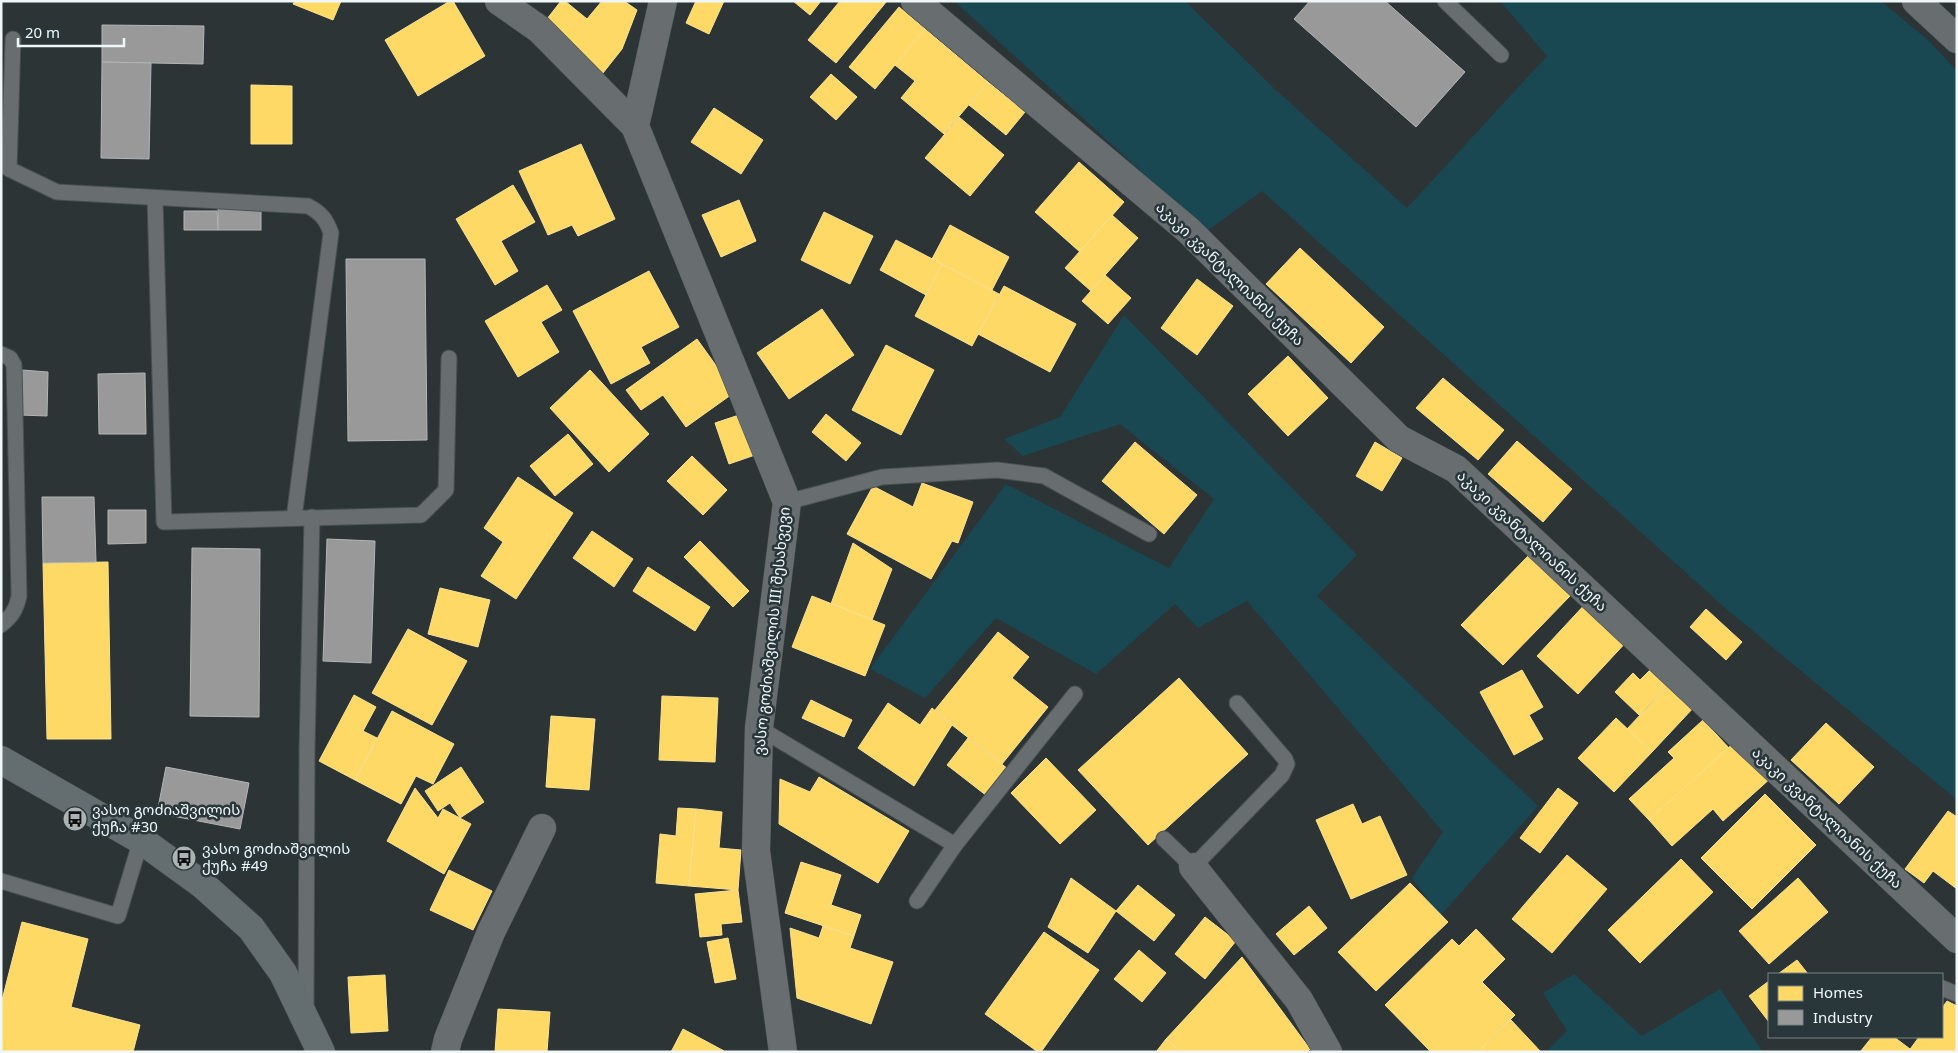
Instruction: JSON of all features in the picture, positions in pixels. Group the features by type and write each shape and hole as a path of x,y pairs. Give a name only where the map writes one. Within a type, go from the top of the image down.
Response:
{"main road":[{"path":"1,760 141,840 203,885 251,928 283,973 321,1052"}],"street":[{"path":"499,1 539,29 635,126"},
{"path":"635,126 663,1"},
{"name":"აკაკი კვანტალიანის ქუჩა","path":"914,1 1188,230 1400,439 1456,469 1957,939"},
{"path":"1916,1 1957,39"},
{"name":"ვასო გოძიაშვილის III შესახვევი","path":"635,126 787,502 760,728 756,851 783,1052"},
{"path":"445,1052 448,1039 491,932 542,828"},
{"path":"1193,867 1299,1000 1328,1052"}],"lane":[{"path":"1445,1 1501,55"},
{"path":"12,40 10,169 57,192 308,206 320,213 327,221 331,233 294,518"},
{"path":"155,198 164,522 421,515 446,490 449,358"},
{"path":"1,354 10,358 14,365 19,596 16,609 1,624"},
{"path":"787,502 882,477 997,470 1044,476 1149,534"},
{"path":"306,1021 307,749 312,517"},
{"path":"917,901 955,845 1075,694"},
{"path":"1164,839 1193,867 1282,775 1287,764 1285,759 1237,703"},
{"path":"760,728 955,845"},
{"path":"1,881 118,916 141,840"},
{"path":"1943,988 1957,994"}],"shaded area":[{"path":"954,1 1185,1 1278,92 1407,208 1547,56 1500,1 1881,1 1928,40 1957,71 1957,800 1724,607 1262,191 1207,231"},
{"path":"1124,315 1357,555 1317,596 1538,806 1440,916 1412,878 1443,832 1247,601 1198,628 1175,604 1096,674 996,618 925,698 870,669 1006,484 1169,568 1214,499 1120,424 1023,456 1004,439 1060,417"},
{"path":"1574,974 1642,1036 1720,989 1763,1052 1546,1052 1567,1031 1543,993"}],"building: Homes":[{"path":"295,1 341,1 333,20 293,4"},
{"path":"453,1 485,56 418,96 385,40"},
{"path":"561,1 565,1 587,19 602,1 624,1 637,10 622,49 603,73 543,24"},
{"path":"696,1 724,1 709,34 686,23"},
{"path":"793,1 821,1 810,15"},
{"path":"840,1 887,1 836,63 808,40"},
{"path":"899,7 925,29 875,89 849,67"},
{"path":"925,29 988,82 944,134 901,98 915,81 895,65"},
{"path":"831,74 857,97 836,120 810,97"},
{"path":"988,82 1025,112 1006,135 969,105"},
{"path":"251,85 292,86 292,144 251,144"},
{"path":"714,108 763,140 741,174 691,142"},
{"path":"959,117 1004,155 970,196 925,158"},
{"path":"581,144 615,219 578,236 572,225 548,235 519,171"},
{"path":"1079,162 1124,202 1080,252 1035,212"},
{"path":"513,185 535,222 501,241 518,271 495,285 456,219"},
{"path":"739,200 756,241 721,257 702,215"},
{"path":"824,212 873,236 850,284 801,260"},
{"path":"1112,215 1138,238 1091,291 1065,268"},
{"path":"950,225 1009,257 992,290 932,259"},
{"path":"896,240 942,264 926,295 880,270"},
{"path":"1300,248 1384,327 1351,363 1266,284"},
{"path":"942,264 999,294 972,346 915,316"},
{"path":"649,271 679,327 641,347 650,363 611,384 573,311"},
{"path":"1105,275 1131,298 1108,324 1082,301"},
{"path":"1197,279 1233,306 1197,355 1161,328"},
{"path":"547,285 562,310 541,322 559,352 518,377 485,321"},
{"path":"1004,286 1076,324 1050,372 978,334"},
{"path":"822,309 854,355 789,399 757,353"},
{"path":"697,339 735,392 686,427 663,395 641,410 626,390"},
{"path":"886,345 934,370 901,435 852,410"},
{"path":"1288,356 1328,398 1288,436 1248,394"},
{"path":"590,370 649,434 609,472 550,408"},
{"path":"1443,378 1504,430 1478,460 1416,408"},
{"path":"742,414 755,455 729,464 715,423"},
{"path":"826,414 861,443 846,461 812,432"},
{"path":"568,434 593,464 555,496 530,466"},
{"path":"1517,441 1572,489 1543,522 1488,474"},
{"path":"1135,442 1197,495 1164,534 1102,481"},
{"path":"1375,442 1402,458 1382,491 1356,476"},
{"path":"692,456 727,490 703,515 667,481"},
{"path":"518,477 573,513 516,599 481,576 503,542 484,528"},
{"path":"922,483 973,502 958,543 952,541 931,579 847,534 873,486 913,507"},
{"path":"592,531 633,559 614,587 573,558"},
{"path":"700,541 749,591 733,607 684,557"},
{"path":"853,543 892,569 872,620 831,604"},
{"path":"1530,554 1571,595 1503,665 1461,625"},
{"path":"108,562 111,739 47,739 43,563"},
{"path":"648,567 710,607 695,631 633,591"},
{"path":"440,588 490,600 478,647 428,634"},
{"path":"812,596 885,625 865,676 792,647"},
{"path":"1588,601 1629,639 1578,694 1537,656"},
{"path":"1706,609 1742,642 1726,660 1690,627"},
{"path":"408,629 467,661 432,725 372,693"},
{"path":"998,632 1029,657 1012,678 1048,707 1002,764 935,710"},
{"path":"1654,666 1671,682 1639,715 1615,692 1633,673 1640,680"},
{"path":"1522,670 1543,707 1529,715 1543,739 1514,755 1480,692"},
{"path":"1179,678 1248,754 1148,845 1078,770"},
{"path":"1671,682 1696,705 1652,752 1627,729"},
{"path":"354,695 376,707 363,731 377,738 355,780 319,761"},
{"path":"662,696 718,698 715,762 659,760"},
{"path":"811,700 852,720 844,737 802,718"},
{"path":"888,703 920,725 932,708 952,725 914,786 858,748"},
{"path":"392,711 454,744 433,784 416,776 401,804 355,780"},
{"path":"551,716 595,719 589,790 546,787"},
{"path":"1616,718 1652,752 1614,792 1578,758"},
{"path":"1703,720 1729,748 1649,820 1629,799 1674,758 1668,752"},
{"path":"1826,723 1874,767 1839,804 1791,760"},
{"path":"968,738 1008,769 987,796 947,765"},
{"path":"1738,739 1772,777 1723,821 1713,809 1672,846 1649,820"},
{"path":"1046,758 1096,810 1060,844 1011,793"},
{"path":"461,767 484,802 460,818 450,803 438,811 425,791"},
{"path":"819,777 909,831 878,883 779,824 780,779 810,792"},
{"path":"415,788 438,818 443,809 471,824 444,874 387,841"},
{"path":"1558,788 1578,803 1540,853 1520,838"},
{"path":"1765,794 1816,845 1752,909 1701,858"},
{"path":"1353,804 1362,824 1380,816 1407,875 1351,899 1316,820"},
{"path":"678,808 696,809 689,886 656,883 660,834 676,836"},
{"path":"696,809 722,812 719,848 741,850 738,890 689,886"},
{"path":"1948,811 1957,817 1957,889 1933,871 1924,883 1905,869"},
{"path":"1567,855 1607,889 1552,953 1512,919"},
{"path":"1681,859 1713,892 1640,963 1608,930"},
{"path":"801,862 841,875 831,905 861,915 854,936 785,913"},
{"path":"449,870 492,891 473,930 430,910"},
{"path":"1071,878 1116,911 1088,953 1048,927"},
{"path":"1798,878 1828,912 1769,964 1739,931"},
{"path":"1410,883 1448,922 1376,991 1338,952"},
{"path":"1138,885 1175,915 1154,941 1116,911"},
{"path":"738,890 742,922 721,924 722,935 700,937 695,894"},
{"path":"1309,906 1327,928 1294,955 1276,934"},
{"path":"1205,917 1236,941 1205,979 1175,954"},
{"path":"22,922 88,939 71,1007 140,1025 133,1052 1,1052 1,1004"},
{"path":"823,926 854,936 850,948 893,962 871,1024 797,998 790,928 819,938"},
{"path":"1476,929 1505,959 1482,982 1515,1015 1478,1052 1431,1052 1385,1005 1452,939 1459,946"},
{"path":"1044,932 1099,970 1041,1052 1038,1052 985,1014"},
{"path":"728,938 736,979 715,983 707,942"},
{"path":"1139,950 1166,973 1142,1002 1114,979"},
{"path":"1242,957 1310,1049 1307,1052 1181,1052 1166,1039"},
{"path":"1797,960 1807,973 1779,973"},
{"path":"385,975 388,1031 351,1033 348,977"},
{"path":"1768,982 1768,1021 1749,996"},
{"path":"1947,1001 1957,1006 1957,1052 1908,1052 1918,1038 1943,1038 1943,1007"},
{"path":"498,1009 550,1012 547,1052 495,1052"},
{"path":"1511,1020 1541,1052 1478,1052"},
{"path":"683,1029 726,1052 671,1052"},
{"path":"1871,1038 1895,1038 1910,1049 1908,1052 1860,1052"},
{"path":"1166,1039 1181,1052 1156,1052"}],"building: Industry":[{"path":"1310,1 1385,1 1465,72 1416,127 1294,19"},
{"path":"102,25 204,26 203,64 102,62"},
{"path":"102,62 151,63 149,159 101,158"},
{"path":"218,205 261,205 261,230 218,230"},
{"path":"184,211 217,211 218,230 184,230"},
{"path":"346,259 425,259 427,440 348,441"},
{"path":"22,370 48,372 47,416 20,415"},
{"path":"145,373 146,434 99,434 98,374"},
{"path":"42,497 94,497 96,562 43,563"},
{"path":"108,510 146,510 146,543 108,544"},
{"path":"327,539 375,541 371,663 323,661"},
{"path":"192,548 260,549 259,717 190,716"},
{"path":"166,767 249,783 240,829 157,813"}],"place":[{"name":"ვასო გოძიაშვილის ქუჩა #30","path":"75,819"},
{"name":"ვასო გოძიაშვილის ქუჩა #49","path":"184,858"}]}
